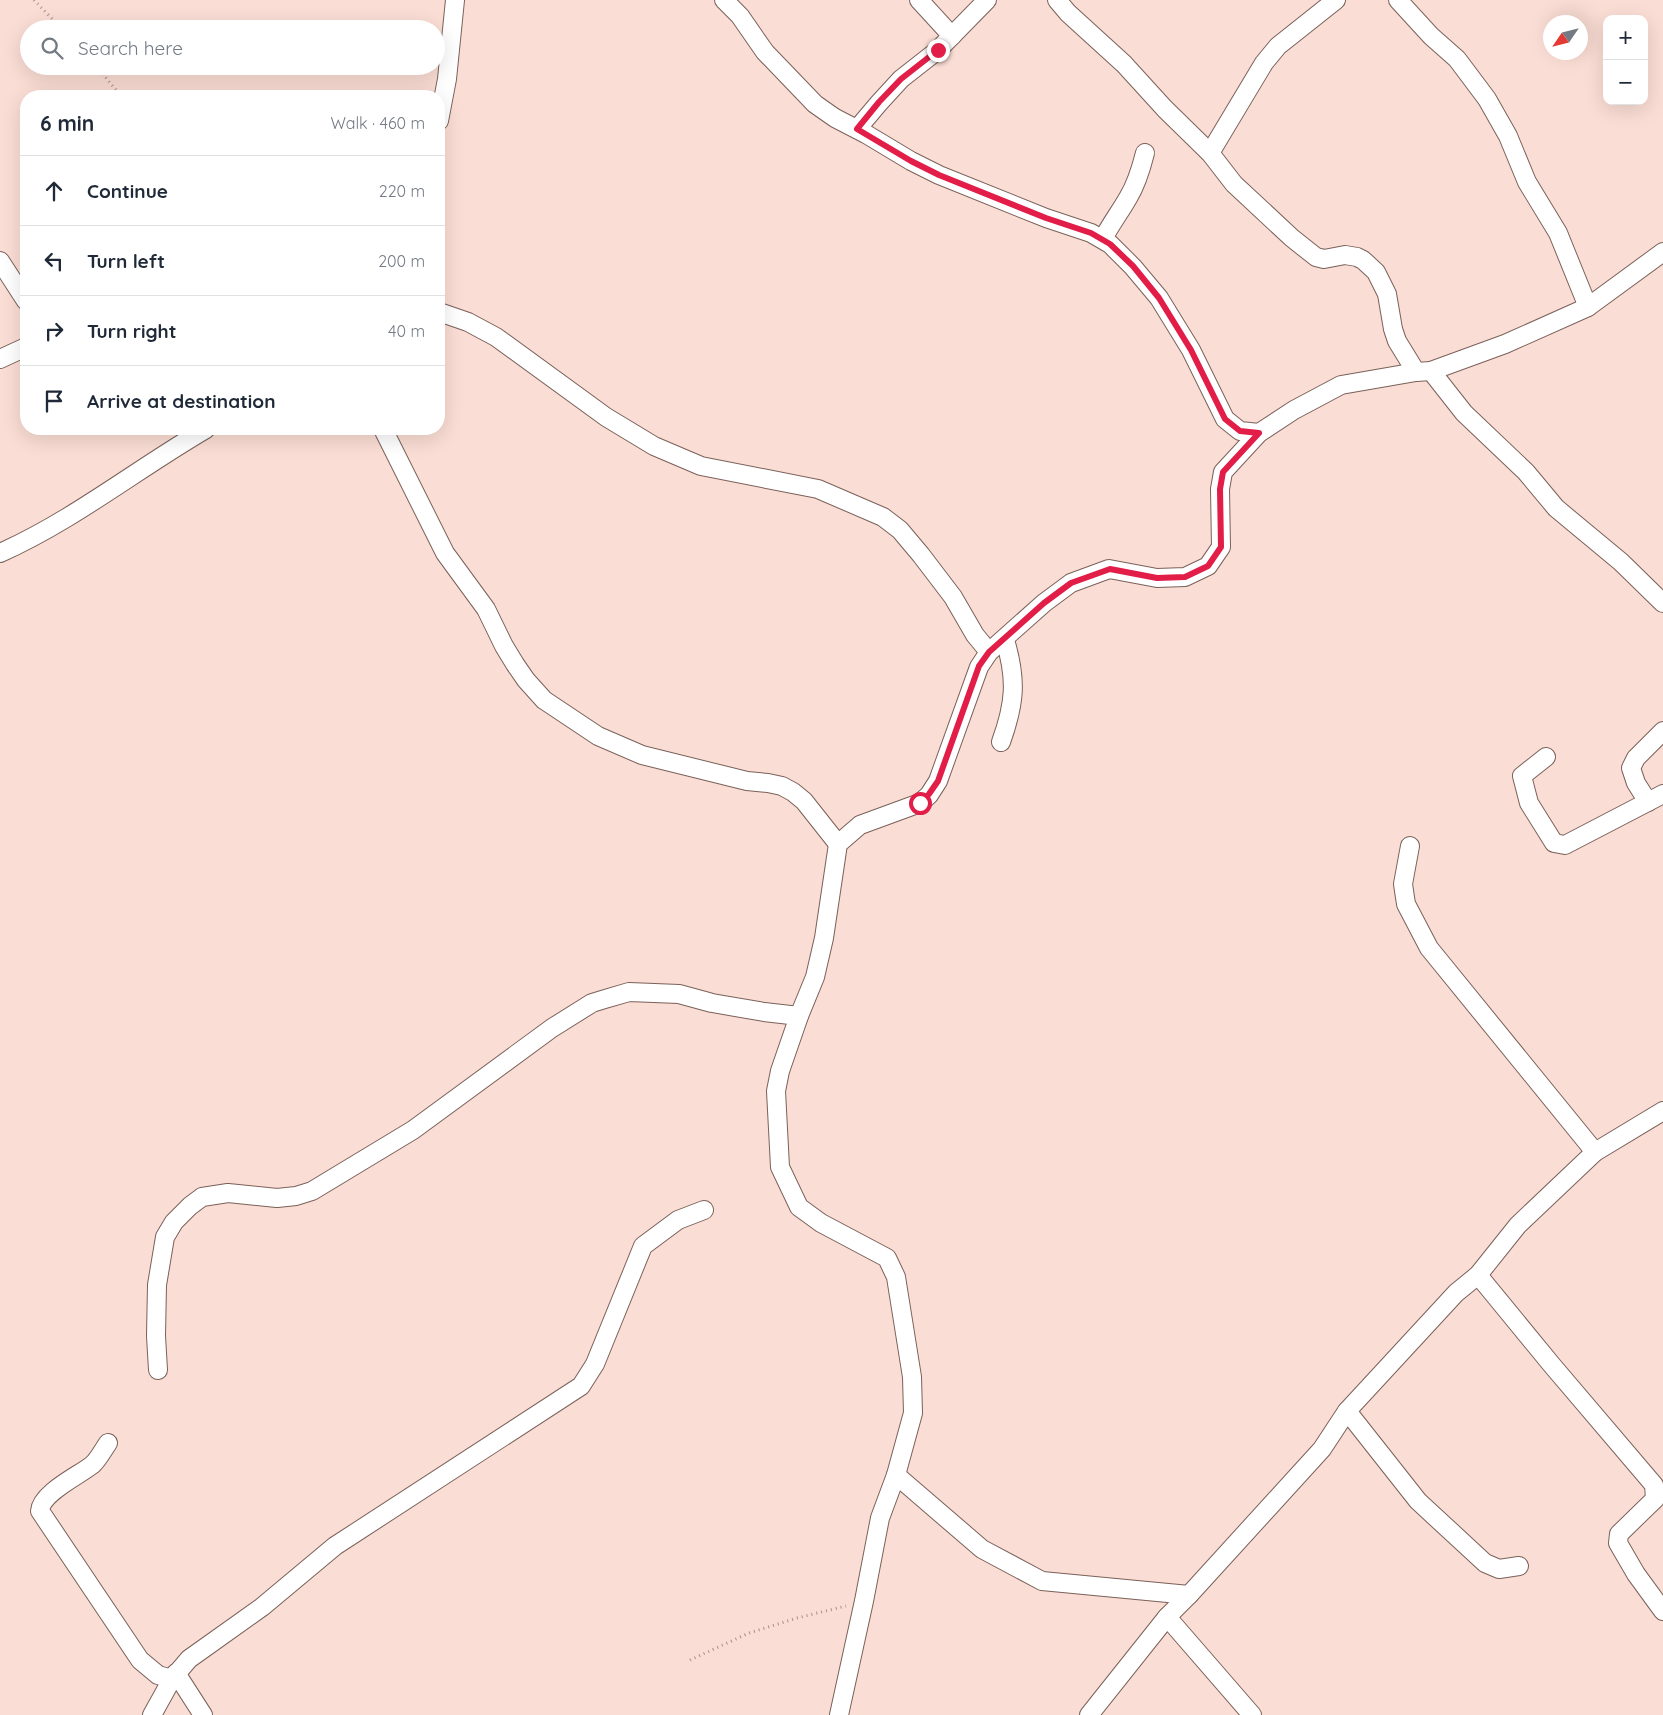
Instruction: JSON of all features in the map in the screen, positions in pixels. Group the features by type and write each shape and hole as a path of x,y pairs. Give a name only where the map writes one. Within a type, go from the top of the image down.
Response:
{"street":[{"path":"445,93 448,79 454,0"},
{"path":"724,0 740,16 765,52 815,104 835,118 939,175 1103,239 1133,266 1159,298 1191,350 1225,419 1240,431 1259,433"},
{"path":"920,0 952,36"},
{"path":"857,129 901,79 938,50 987,0"},
{"path":"1057,0 1068,13 1124,64 1210,153 1234,184 1292,238 1316,257 1324,259 1345,255 1364,260 1376,272 1387,294 1397,341 1423,372 1526,472 1556,508 1621,562 1663,603"},
{"path":"1210,153 1264,63 1278,46 1336,0"},
{"path":"1398,0 1431,36 1457,59 1487,98 1508,136 1527,182 1558,233 1588,306"},
{"path":"1103,239 1129,197 1141,169 1145,153"},
{"path":"839,1715 880,1518 896,1474 913,1413 912,1377 896,1277 887,1258 821,1223 799,1207 780,1167 776,1091 780,1071 815,977 824,938 838,844 860,825 920,803 929,794 938,781 979,666 989,652 1044,603 1071,583 1110,569 1157,578 1185,577 1208,566 1221,547 1220,489 1223,472 1259,433 1294,410 1341,385 1423,372 1505,344 1588,306 1663,252"},
{"path":"0,261 20,292"},
{"path":"445,314 468,322 496,338 606,417 654,446 701,466 818,489 883,517 900,530 922,555 953,597 975,635 989,652"},
{"path":"0,359 20,350"},
{"path":"0,553 20,544 103,496 197,435"},
{"path":"386,435 446,553 486,609 515,664 544,700 598,736 642,755 747,781 782,786 804,801 838,844"},
{"path":"1001,742 1009,719 1013,691 1013,672 1004,640"},
{"path":"1546,757 1522,776 1529,803 1554,844 1565,845 1656,798 1636,783 1632,768 1636,758 1663,731"},
{"path":"1410,846 1403,884 1406,904 1429,948 1595,1152"},
{"path":"158,1370 156,1336 157,1285 165,1237 179,1217 202,1197 228,1194 277,1198 296,1196 312,1191 413,1130 552,1028 592,1003 620,994 657,992 679,994 764,1012 799,1016"},
{"path":"1089,1715 1167,1617 1322,1449 1347,1411 1456,1293 1478,1275 1518,1224 1595,1152 1663,1111"},
{"path":"152,1715 174,1676 189,1658 262,1607 336,1546 581,1386 595,1364 643,1246 678,1220 704,1210"},
{"path":"1478,1275 1654,1485 1655,1499 1619,1534 1618,1544 1636,1574 1663,1611"},
{"path":"1347,1411 1418,1501 1485,1563 1499,1569 1518,1566"},
{"path":"108,1443 93,1464 48,1495 40,1504 40,1510 140,1660 158,1675 174,1676 203,1715"},
{"path":"896,1474 982,1549 1042,1581 1189,1595"},
{"path":"1167,1617 1252,1715"}],"path":[{"path":"34,0 53,20"},
{"path":"104,75 116,90"},
{"path":"690,1660 757,1631 797,1618 864,1602"}],"route":[{"path":"920,803 938,781 979,666 989,652 1044,603 1071,583 1110,569 1157,578 1185,577 1208,566 1221,547 1220,489 1223,472 1259,433 1240,431 1225,419 1191,350 1159,298 1133,266 1110,244 1091,233 1074,229 939,175 857,129 901,79 938,50"}]}
